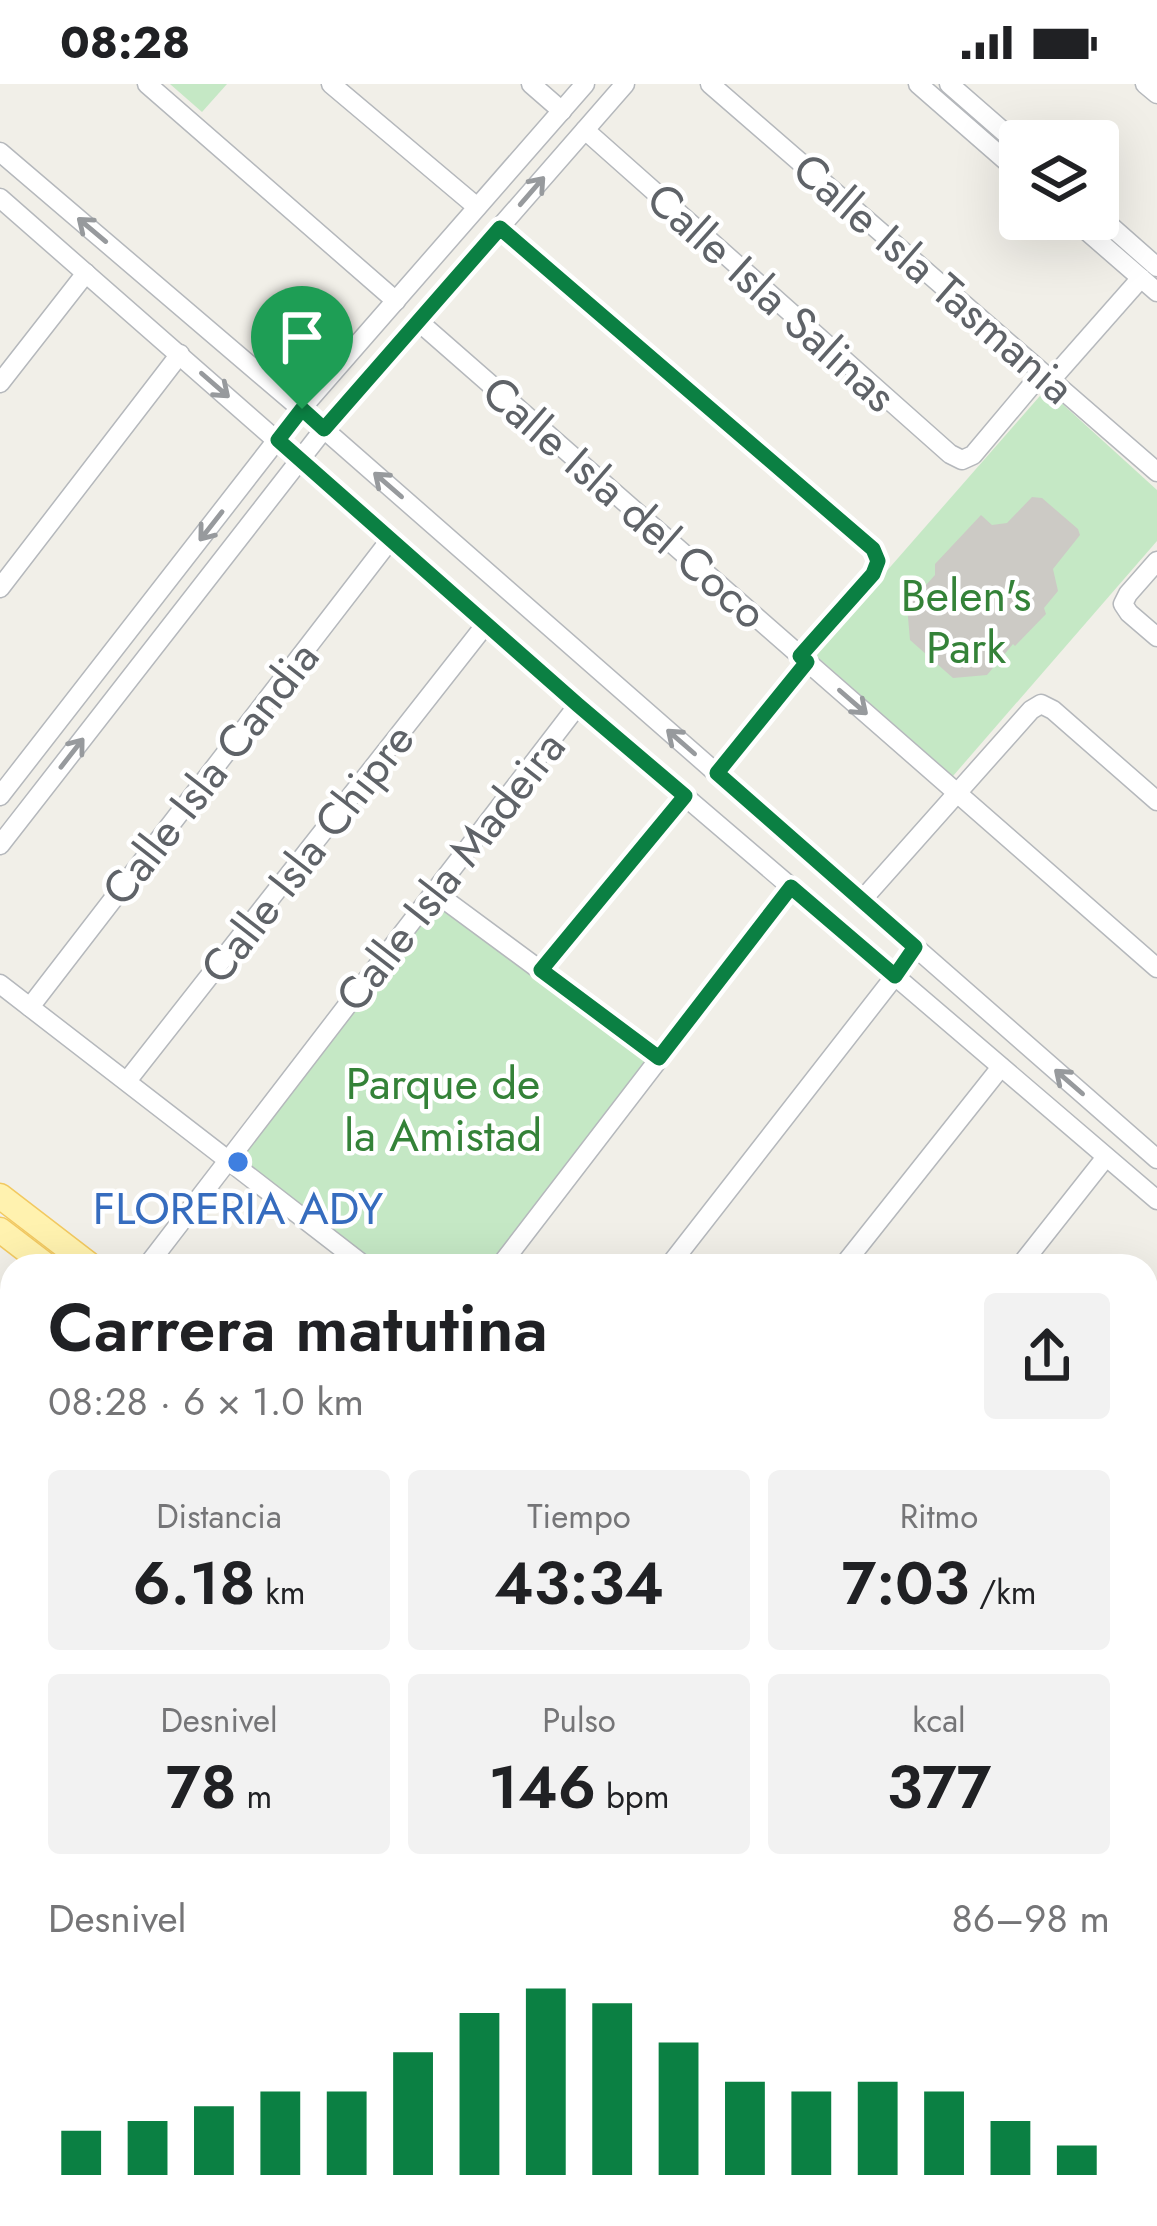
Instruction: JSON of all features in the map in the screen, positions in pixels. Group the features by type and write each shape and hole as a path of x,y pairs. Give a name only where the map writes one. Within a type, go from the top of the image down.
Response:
{"main road":[{"path":"0,1196 75,1254"}],"street":[{"path":"146,84 396,301"},
{"path":"331,84 477,207"},
{"path":"531,84 562,111"},
{"path":"0,796 302,409 585,84"},
{"path":"0,845 324,429 625,84"},
{"name":"Calle Isla Tasmania","path":"710,84 1157,472"},
{"path":"918,84 999,155"},
{"path":"949,84 999,128"},
{"path":"1145,84 1157,94"},
{"name":"Calle Isla Salinas","path":"585,130 950,454 962,460 973,455 1047,376"},
{"path":"0,152 302,409 1157,1159"},
{"path":"0,198 578,705 1157,1200"},
{"path":"500,228 873,549 878,561 873,574 717,773"},
{"path":"1119,239 1149,273 1157,292"},
{"path":"1103,240 1149,273"},
{"path":"0,383 86,273"},
{"path":"1047,376 1149,273"},
{"name":"Calle Isla del Coco","path":"418,321 1157,968"},
{"path":"0,588 180,354"},
{"name":"Calle Isla Candia","path":"30,1007 390,540"},
{"path":"1157,561 1123,604 1157,638"},
{"name":"Calle Isla Chipre","path":"127,1081 486,624"},
{"path":"862,900 1041,704 1157,801"},
{"name":"Calle Isla Madeira","path":"156,1254 578,705"},
{"path":"541,970 685,796"},
{"path":"509,1254 791,887"},
{"path":"434,890 659,1058"},
{"path":"678,1254 915,947"},
{"path":"0,984 350,1254"},
{"path":"853,1254 1001,1066"},
{"path":"1029,1254 1106,1157"}],"green space":[{"path":"170,84 227,84 202,112"},
{"name":"Belen's Park","path":"1046,389 1157,490 1157,541 953,776 814,654"},
{"name":"Parque de la Amistad","path":"434,899 650,1058 501,1254 359,1254 236,1159"}],"building":[{"path":"1032,497 1042,498 1080,535 1053,569 1058,591 1044,608 1046,614 987,675 953,678 910,640 907,606 935,575 935,564 981,515 992,525 1007,523"}],"place":[{"name":"FLORERIA ADY","path":"238,1162"}],"route":[{"path":"500,228 873,549 878,561 873,574 800,656 807,662 717,773 915,947 895,976 791,887 659,1058 541,970 685,796 278,440 302,409 324,429 500,228"}]}
